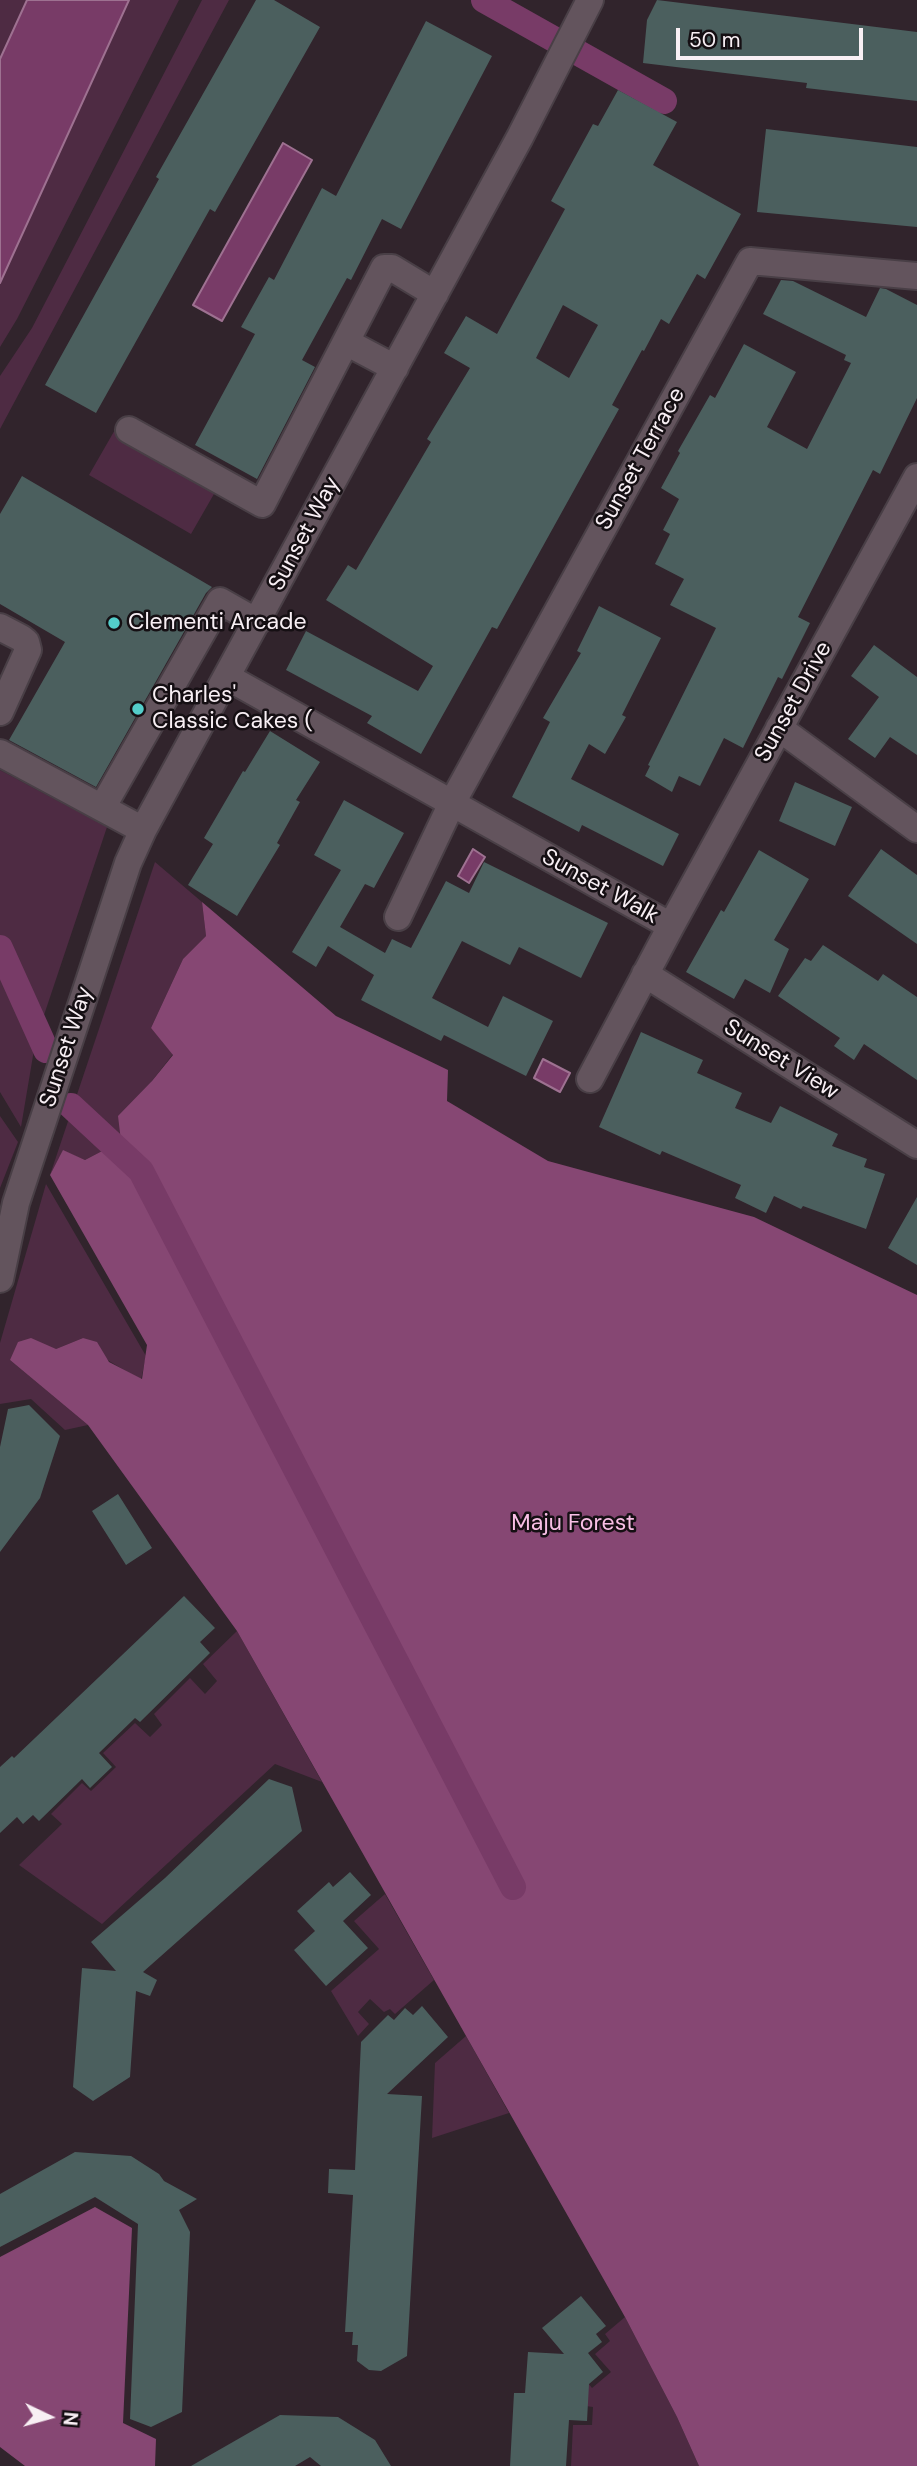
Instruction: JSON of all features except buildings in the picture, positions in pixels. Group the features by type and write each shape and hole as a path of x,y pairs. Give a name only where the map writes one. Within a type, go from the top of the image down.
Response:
{"street":[{"name":"Sunset Way","path":"0,1279 16,1203 128,863 143,830 520,137 590,0"},
{"name":"Sunset Terrace","path":"452,803 750,261 917,276"},
{"path":"129,430 262,504 384,268 392,268 435,294"},
{"path":"346,341 395,368"},
{"name":"Sunset Drive","path":"671,926 779,728 909,513 917,477"},
{"path":"102,808 220,601 257,622"},
{"path":"0,627 26,642 28,650 0,712"},
{"name":"Sunset Walk","path":"227,677 671,926 590,1079"},
{"path":"779,728 917,829"},
{"path":"0,753 143,830"},
{"path":"398,917 452,803"},
{"name":"Sunset View","path":"645,974 917,1145"},
{"name":"Sunset Way","path":"0,1234 16,1203"}],"shaded area":[{"path":"0,0 27,0 0,59"},
{"path":"27,0 129,0 0,283 0,59"},
{"path":"129,0 179,0 17,319 0,347 0,283"},
{"path":"202,0 229,0 0,429 0,376 32,328"},
{"path":"283,143 312,160 222,321 193,305"},
{"path":"116,428 218,487 191,534 89,475"},
{"path":"0,770 107,827 40,1027 0,937"},
{"path":"473,849 485,857 469,883 458,876"},
{"path":"155,862 202,902 206,936 183,959 151,1028 173,1054 152,1081 121,1141 85,1160 63,1151 50,1175"},
{"path":"0,960 36,1038 21,1127 0,1092"},
{"path":"543,1059 570,1073 560,1092 534,1078"},
{"path":"0,1116 18,1142 0,1188"},
{"path":"46,1184 146,1356 141,1380 109,1361 83,1338 56,1349 10,1360 88,1425 65,1430 31,1399 0,1404 0,1343"},
{"path":"237,1631 322,1782 275,1764 102,1924 19,1865 62,1824 51,1814 82,1783 91,1791 116,1767 103,1753 135,1723 150,1737 162,1725 154,1714 190,1678 205,1694 217,1681 203,1664"},
{"path":"385,1894 434,1980 395,2014 390,2009 384,2012 370,1999 358,2012 369,2024 358,2036 331,1991 379,1949 354,1921"},
{"path":"466,2036 509,2113 432,2138 435,2063"},
{"path":"625,2317 699,2466 571,2466 573,2425 592,2425 593,2407 578,2405 581,2374 592,2388 611,2372 595,2354 610,2341 605,2334"}],"green space":[{"name":"Maju Forest","path":"202,902 336,1016 448,1070 447,1101 548,1161 754,1217 917,1295 917,2466 699,2466 625,2317 237,1631 88,1425 10,1360 18,1342 31,1338 56,1349 83,1338 97,1342 109,1362 142,1379 147,1345 50,1175 63,1150 85,1160 121,1141 118,1116 173,1055 151,1028 183,959 206,936"},
{"path":"95,2207 132,2228 123,2423 156,2439 155,2466 25,2466 0,2447 0,2257"}],"waterway":[{"path":"484,0 664,101"},
{"path":"0,948 46,1050"},
{"path":"71,1106 141,1171 513,1887"}],"place":[{"name":"Clementi Arcade","path":"114,623"},
{"name":"Charles' Classic Cakes (","path":"138,709"}]}
